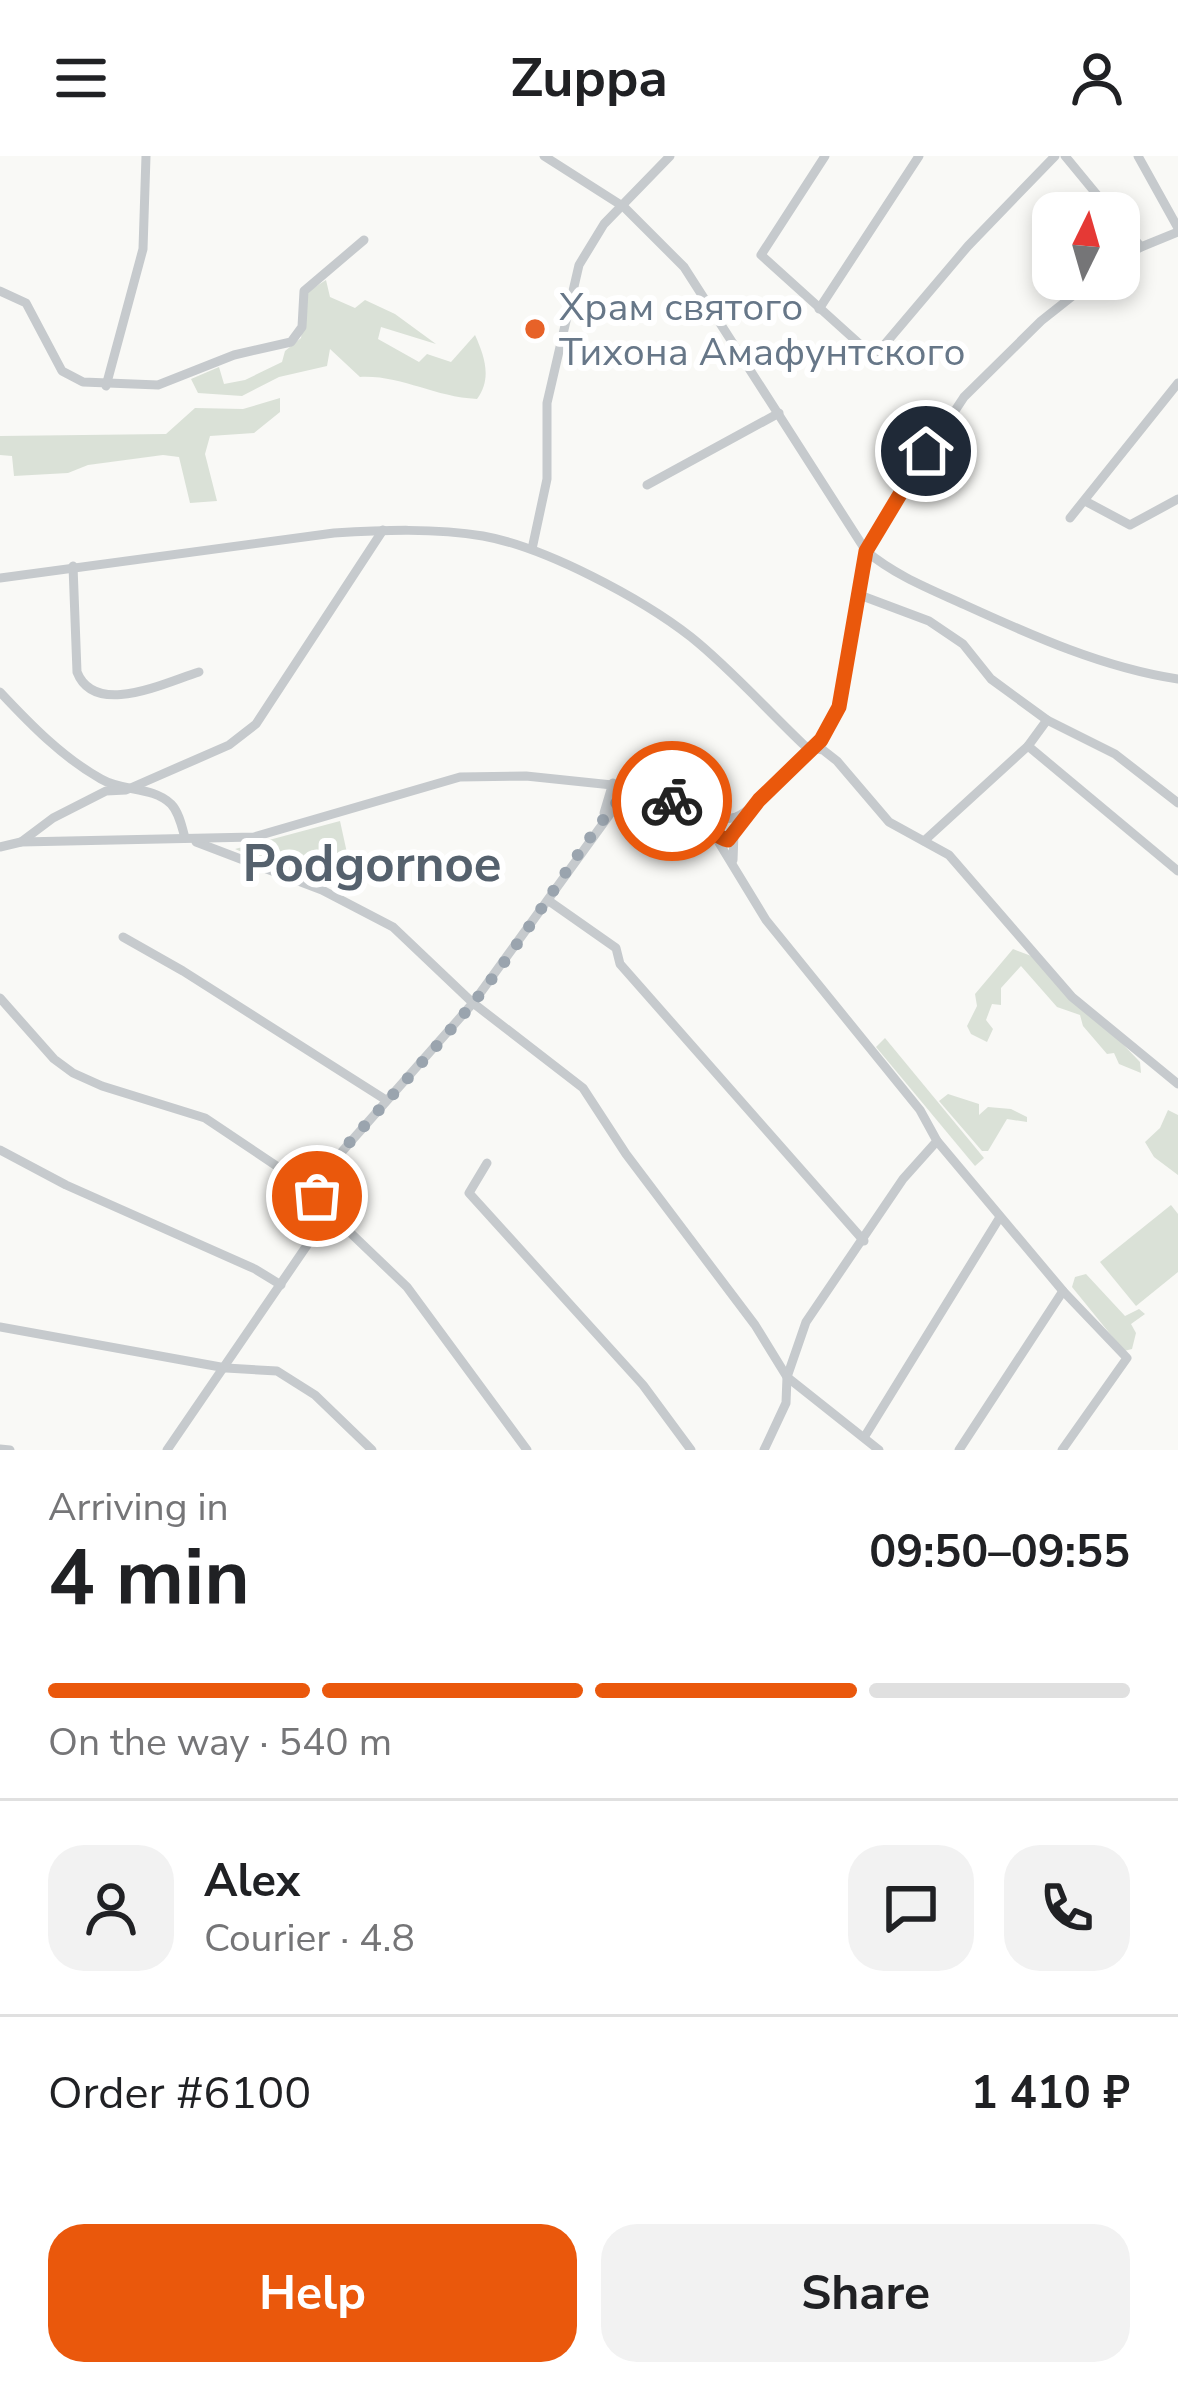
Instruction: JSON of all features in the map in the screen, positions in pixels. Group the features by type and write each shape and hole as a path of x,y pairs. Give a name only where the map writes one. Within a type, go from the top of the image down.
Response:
{"street":[{"path":"106,386 143,249 146,156"},
{"path":"544,156 624,207 684,267 866,551 888,570 1032,636 1144,674 1178,679"},
{"path":"532,549 547,479 547,403 579,265 604,224 670,156"},
{"path":"825,156 761,255 874,357 968,246 1055,156"},
{"path":"819,309 919,156"},
{"path":"1065,156 1095,192"},
{"path":"1138,156 1178,230 1141,247"},
{"path":"0,291 26,303 62,370 83,382 106,386 158,385 234,356 291,342 302,327 304,290 364,240"},
{"path":"716,835 728,840 836,719 866,551 964,397 1068,300"},
{"path":"1070,518 1178,382"},
{"path":"647,485 779,413"},
{"path":"1085,501 1130,525 1178,499"},
{"path":"0,692 68,757 126,790 230,745 256,724 383,530"},
{"path":"0,578 383,530 482,536 532,549 654,610 694,639 805,746 823,749 837,761 889,822 949,855 1072,997 1178,1084"},
{"path":"73,566 81,682 121,696 199,672"},
{"path":"857,594 929,621 962,644 991,679 1047,720 1115,754 1178,803"},
{"path":"924,841 1028,746 1047,720"},
{"path":"1028,746 1178,871"},
{"path":"0,847 21,842 254,838 460,777 526,776 631,785 724,819 733,823 736,869"},
{"path":"603,818 613,783"},
{"path":"166,1450 325,1219 316,1190 319,1181 472,1004 631,785"},
{"path":"21,842 53,818 106,791 126,790 155,793 175,806 185,838"},
{"path":"716,835 715,825 754,806"},
{"path":"690,810 716,835 766,920 920,1110 937,1142 1063,1291 1127,1358 1062,1450"},
{"path":"185,838 322,890 392,927 472,1004 584,1088 788,1377 879,1450"},
{"path":"549,902 616,948 620,964 864,1241"},
{"path":"123,937 386,1100"},
{"path":"0,998 54,1060 73,1073 102,1087 205,1118 290,1175 407,1287 527,1450"},
{"path":"764,1450 786,1403 788,1377 806,1322 903,1179 937,1142"},
{"path":"0,1150 66,1185 255,1269 281,1286"},
{"path":"487,1163 469,1193 643,1385 692,1450"},
{"path":"865,1436 1000,1216"},
{"path":"959,1450 1063,1291"},
{"path":"0,1327 226,1368 277,1371 315,1395 372,1450"},
{"path":"0,1449 10,1450"}],"shaded area":[{"path":"326,280 330,297 355,308 365,300 395,314 436,344 381,327 378,339 419,362 427,354 451,362 475,335 485,368 477,399 360,377 330,349 327,366 279,377 242,396 198,393 191,379 219,367 224,384 245,380 282,362 285,351 301,338 307,292"},
{"path":"280,398 280,412 254,433 210,436 205,454 217,501 190,503 179,457 163,455 88,465 68,473 14,476 12,456 0,455 0,436 166,434 195,408 243,409"},
{"path":"340,821 347,853 344,864 307,861 305,879 235,849"},
{"path":"1013,949 1042,960 1140,1062 1141,1073 1119,1064 1114,1053 1107,1054 1083,1026 1080,1015 1057,1007 1021,966 1001,988 1001,1005 992,1004 986,1020 993,1029 987,1042 971,1034 967,1026 977,1006 975,994"},
{"path":"885,1038 984,1158 975,1166 876,1047"},
{"path":"948,1094 979,1104 979,1115 988,1107 1011,1109 1027,1117 1027,1122 1007,1119 988,1151 982,1151 939,1101"},
{"path":"1168,1110 1178,1115 1178,1175 1154,1157 1145,1142 1160,1128"},
{"path":"1171,1205 1178,1214 1178,1272 1136,1306 1100,1262"},
{"path":"1086,1274 1125,1316 1139,1309 1145,1314 1131,1324 1136,1333 1132,1349 1124,1351 1072,1287 1075,1277"}],"way so far":[{"path":"317,1196 319,1181 331,1163 472,1004 631,785 672,801"}],"place":[{"name":"Храм святого Тихона Амафунтского","path":"535,329"}],"district":[{"name":"Podgornoe","path":"372,864"}],"route":[{"path":"672,801 703,820 718,838 728,840 759,800 830,729 839,707 866,551 926,451"}]}
